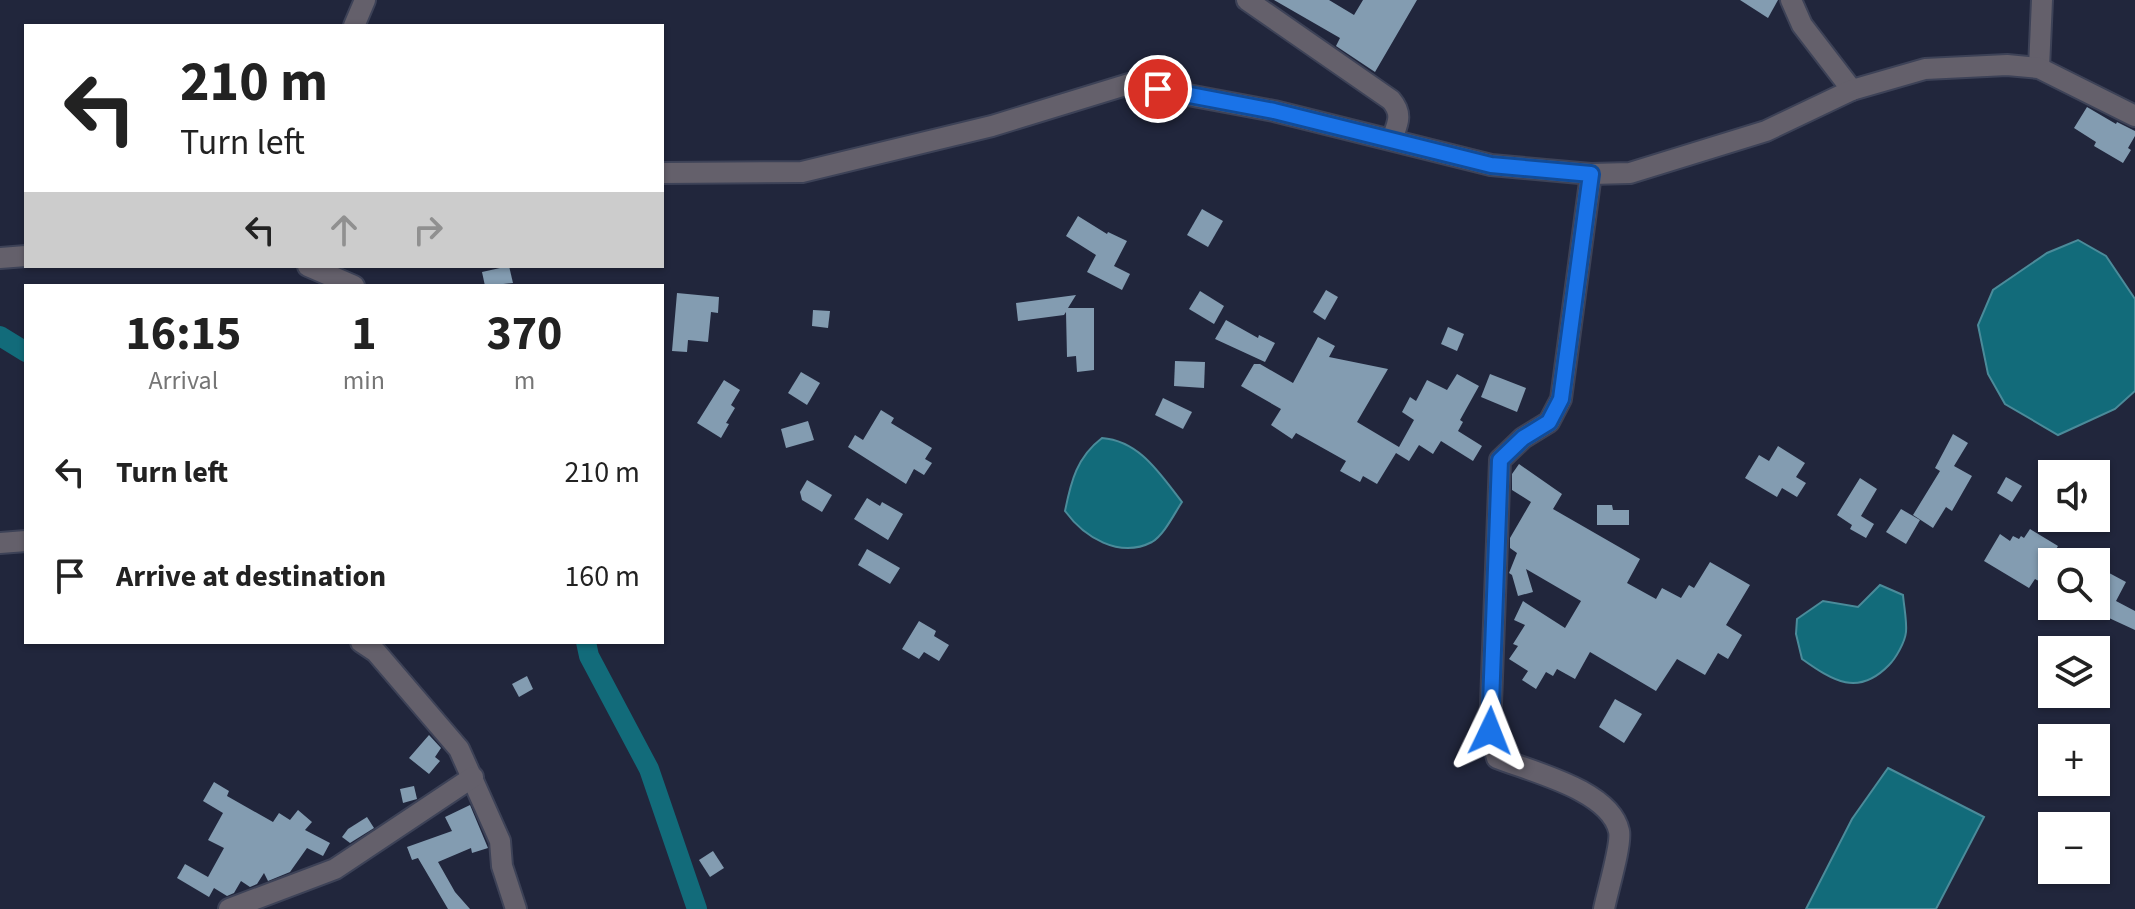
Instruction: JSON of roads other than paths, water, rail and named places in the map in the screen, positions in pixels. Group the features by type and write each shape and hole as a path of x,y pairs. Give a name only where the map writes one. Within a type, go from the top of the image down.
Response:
{"street":[{"path":"355,24 365,0"},
{"path":"1247,0 1391,100 1398,108 1400,118 1392,139"},
{"path":"1791,0 1802,25 1852,90"},
{"path":"2039,68 2042,0"},
{"path":"664,173 802,172 992,126 1129,84 1274,111 1491,165 1591,174 1630,173 1766,131 1852,90 1925,69 2007,65 2039,68 2135,116"},
{"path":"1591,174 1561,399 1549,422 1523,438 1500,460 1490,731 1497,758 1586,792 1611,811 1620,833 1604,909"},
{"path":"0,258 24,256"},
{"path":"313,268 349,284"},
{"path":"0,543 24,541"},
{"path":"364,644 376,652 459,749 500,841 502,866 516,909"},
{"path":"229,909 335,869 473,777"}],"waterway":[{"path":"0,336 24,351"},
{"path":"586,644 589,656 649,769 697,909"}]}
